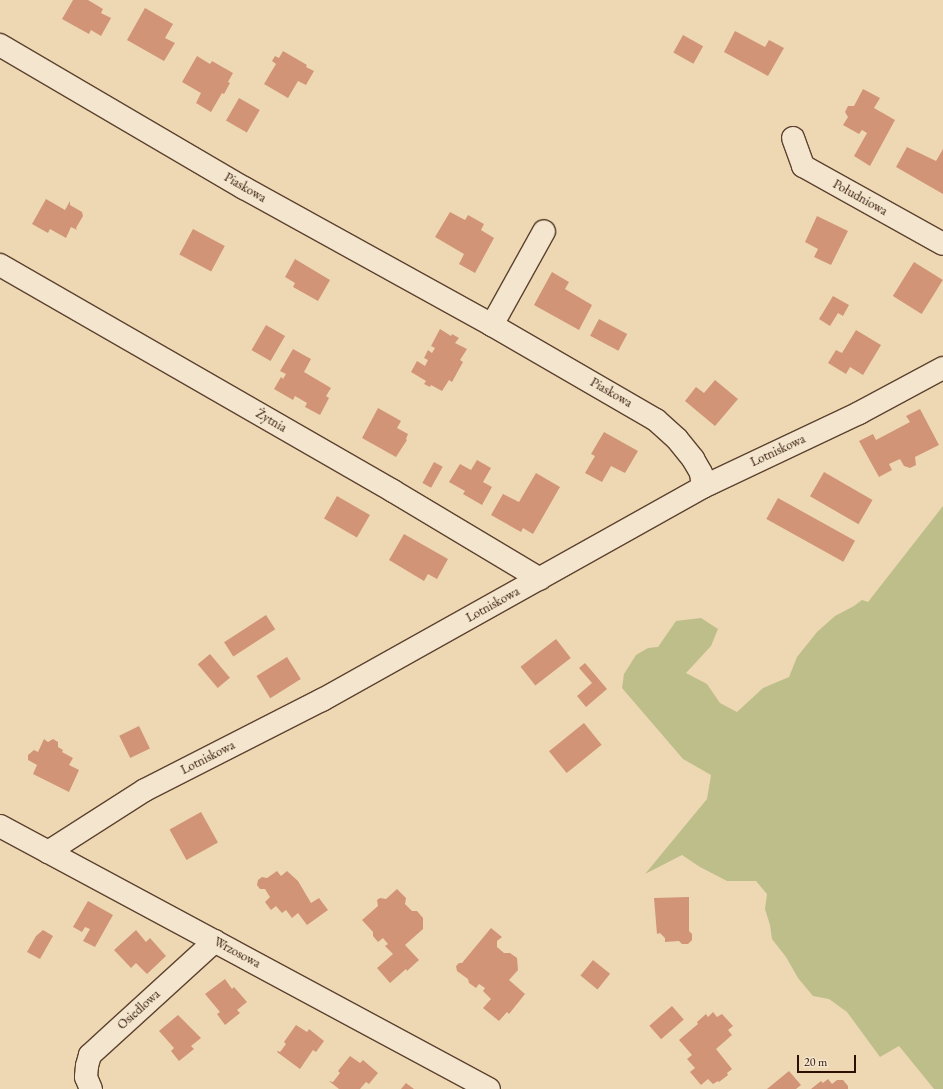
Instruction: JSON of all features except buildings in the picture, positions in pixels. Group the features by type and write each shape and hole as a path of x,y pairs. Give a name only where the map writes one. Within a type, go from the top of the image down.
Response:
{"street":[{"name":"Piaskowa","path":"0,45 244,188 492,325 656,420 677,439 693,459 701,474 703,487"},
{"name":"Południowa","path":"792,138 803,166 943,244"},
{"path":"492,325 544,231"},
{"name":"Żytnia","path":"0,265 393,491 540,579"},
{"name":"Lotniskowa","path":"48,852 145,790 322,700 703,487 859,413 943,368"},
{"name":"Wrzosowa","path":"0,826 482,1085"},
{"name":"Osiedlowa","path":"91,1089 86,1078 90,1055 215,941"}],"green space":[{"path":"943,506 943,1089 934,1089 899,1046 880,1057 847,1012 829,999 813,996 798,978 786,957 772,939 770,925 765,909 767,894 756,881 727,881 700,867 682,855 645,874 707,799 711,775 683,759 622,688 624,674 636,655 648,648 658,647 676,621 701,618 718,629 711,646 686,673 707,684 720,703 737,712 763,688 789,677 797,657 817,632 835,616 862,600 868,602"}]}
